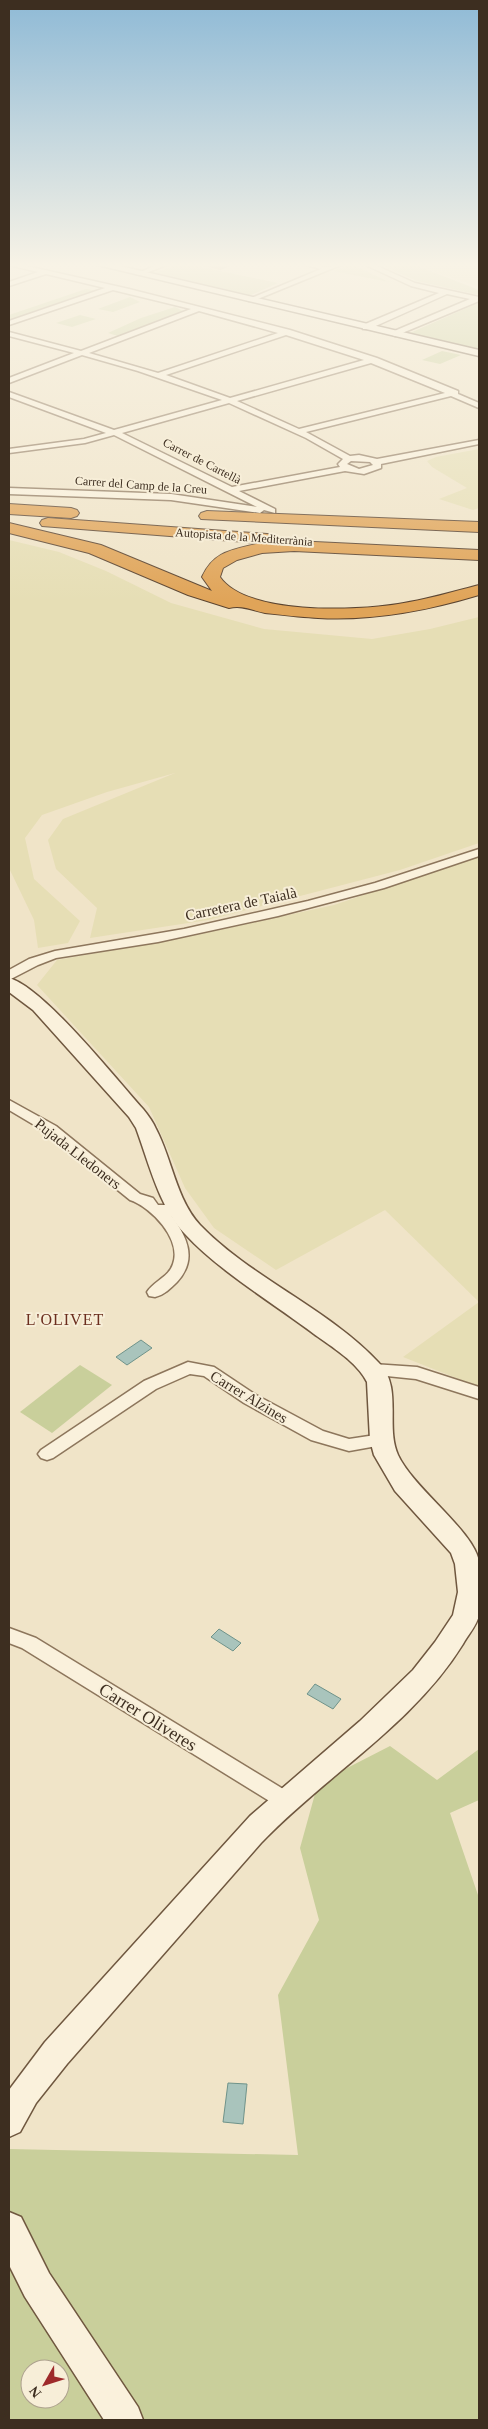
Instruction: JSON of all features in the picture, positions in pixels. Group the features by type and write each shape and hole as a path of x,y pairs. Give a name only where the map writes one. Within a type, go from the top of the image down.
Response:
{"highway":[{"path":"9,508 108,511"},
{"name":"Autopista de la Mediterrània","path":"9,508 479,543"},
{"path":"184,515 479,527"},
{"name":"Autopista de la Mediterrània","path":"9,521 479,555"},
{"path":"9,528 96,549 216,599 278,613 339,617 386,616 442,606 479,595"},
{"path":"479,555 270,547 231,556 216,565 211,577 216,588 234,599 273,608 328,613 388,611 426,604 479,590"}],"street":[{"path":"9,381 24,375"},
{"path":"161,375 231,401 299,431 347,464 366,471 376,468 378,464 376,462"},
{"path":"9,451 85,441 320,375"},
{"path":"411,375 479,406"},
{"name":"Carrer de Cartellà","path":"9,394 117,433 272,512"},
{"path":"299,431 455,394"},
{"path":"231,490 347,464 364,458 376,462 479,442"},
{"name":"Carrer del Camp de la Creu","path":"9,491 170,497 272,512"},
{"name":"Carretera de Taialà","path":"9,976 27,963 54,954 104,948 210,928 342,897 479,852"},
{"path":"9,984 40,1006 136,1113 152,1144 163,1202 181,1243 183,1258 179,1270 172,1281 156,1292"},
{"name":"Pujada Lledoners","path":"9,1104 51,1129 134,1197 163,1202"},
{"path":"9,2122 25,2092 56,2053 260,1825 355,1742 408,1692 444,1650 465,1617 471,1602 472,1585 466,1557 460,1547 395,1473 382,1440 379,1382 373,1370 350,1349 207,1244 163,1202"},
{"name":"Carrer Alzines","path":"47,1454 150,1385 188,1368 208,1371 250,1399 317,1436 349,1445 382,1440"},
{"path":"373,1370 417,1373 479,1393"},
{"name":"Carrer Oliveres","path":"9,1635 29,1643 286,1801"},
{"path":"9,2229 37,2285 125,2420"}],"shaded area":[{"path":"479,449 479,508 473,510 439,499 467,488 432,467 427,461 436,457"},
{"path":"9,540 59,552 106,571 171,603 264,629 372,639 430,629 479,617 479,843 400,870 208,920 90,938 97,908 56,869 48,840 63,819 175,773 107,792 42,815 25,838 34,879 80,921 68,943 38,948 34,920 9,868"},
{"path":"479,856 479,1302 385,1210 276,1270 214,1228 185,1188 149,1107 37,985 57,960 188,937 334,905"},
{"path":"479,1302 479,1387 403,1357"}],"green space":[{"path":"80,1365 112,1385 52,1433 20,1412"},
{"path":"390,1746 437,1780 479,1749 479,1800 450,1813 479,1898 479,2420 9,2420 9,2149 298,2155 278,1995 319,1920 300,1848 318,1783"}],"water":[{"path":"141,1340 152,1348 127,1365 116,1357"},
{"path":"219,1629 241,1643 233,1651 211,1637"},
{"path":"315,1684 341,1699 333,1709 307,1694"},
{"path":"228,2083 247,2084 243,2124 223,2122"}],"district":[{"name":"L'OLIVET","path":"65,1319"}]}
